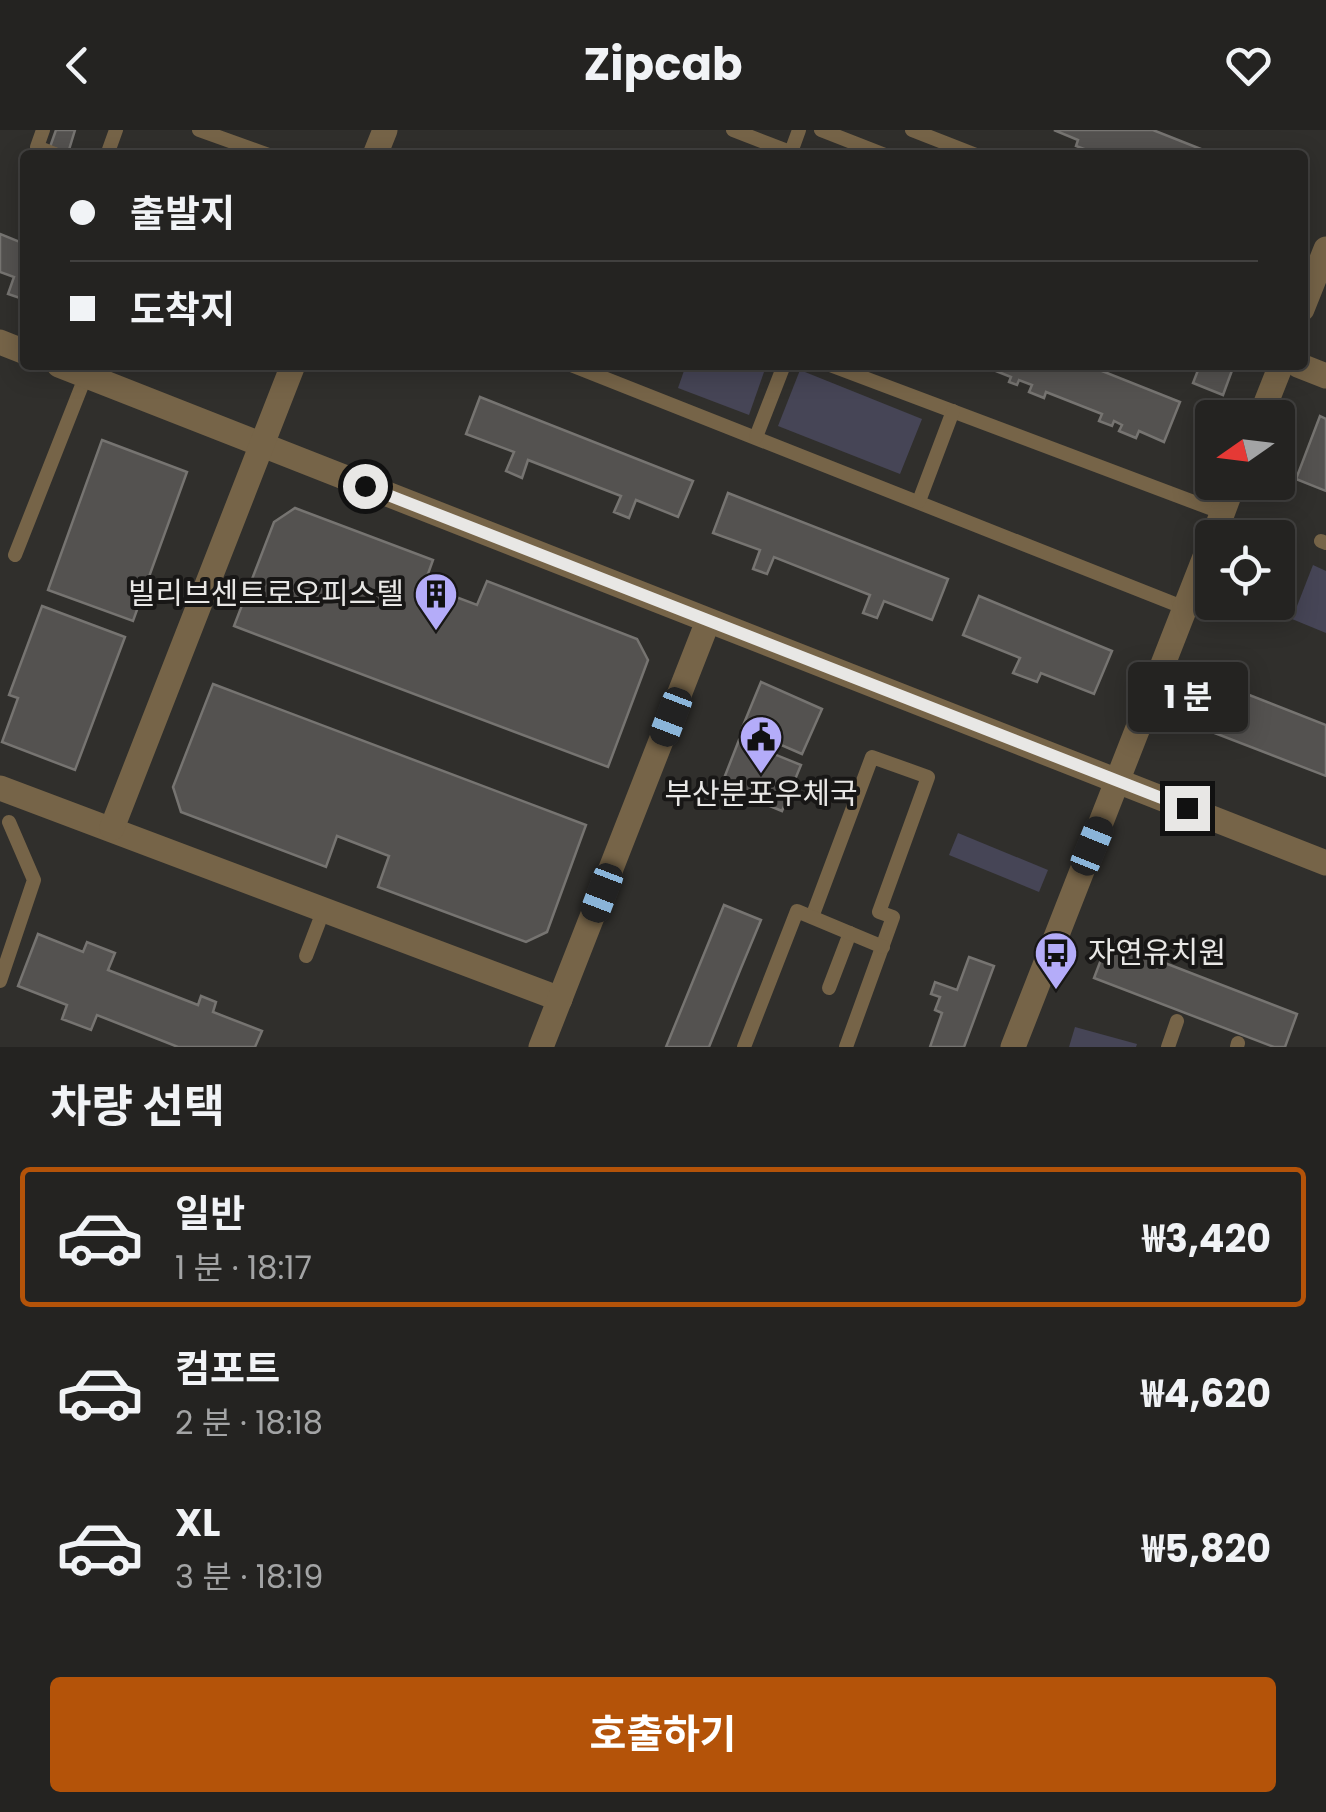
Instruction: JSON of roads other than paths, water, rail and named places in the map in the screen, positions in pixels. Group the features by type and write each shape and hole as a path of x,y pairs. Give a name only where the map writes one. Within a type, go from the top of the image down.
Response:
{"street":[{"path":"1308,294 1326,249"},
{"path":"71,370 1326,863"},
{"path":"112,828 291,370"},
{"path":"1267,400 1278,370"},
{"path":"1219,520 1227,500"},
{"path":"1013,1047 1195,583"},
{"path":"541,1047 708,621"},
{"path":"0,788 560,999"}],"lane":[{"path":"43,130 37,147 44,150"},
{"path":"199,130 254,150"},
{"path":"734,130 784,150"},
{"path":"821,130 872,150"},
{"path":"912,130 963,150"},
{"path":"588,370 1185,608"},
{"path":"756,437 782,370"},
{"path":"843,370 1222,513"},
{"path":"15,555 86,376"},
{"path":"919,501 954,412"},
{"path":"812,918 872,757 928,777 879,912 893,917 846,1047"},
{"path":"0,981 34,880 10,822"},
{"path":"306,956 324,909"},
{"path":"744,1047 796,911 883,947"},
{"path":"830,988 850,933"},
{"path":"1168,1047 1177,1022"}],"place":[{"name":"빌리브센트로오피스텔","path":"436,632"},
{"name":"부산분포우체국","path":"761,775"},
{"name":"자연유치원","path":"1056,991"}]}
